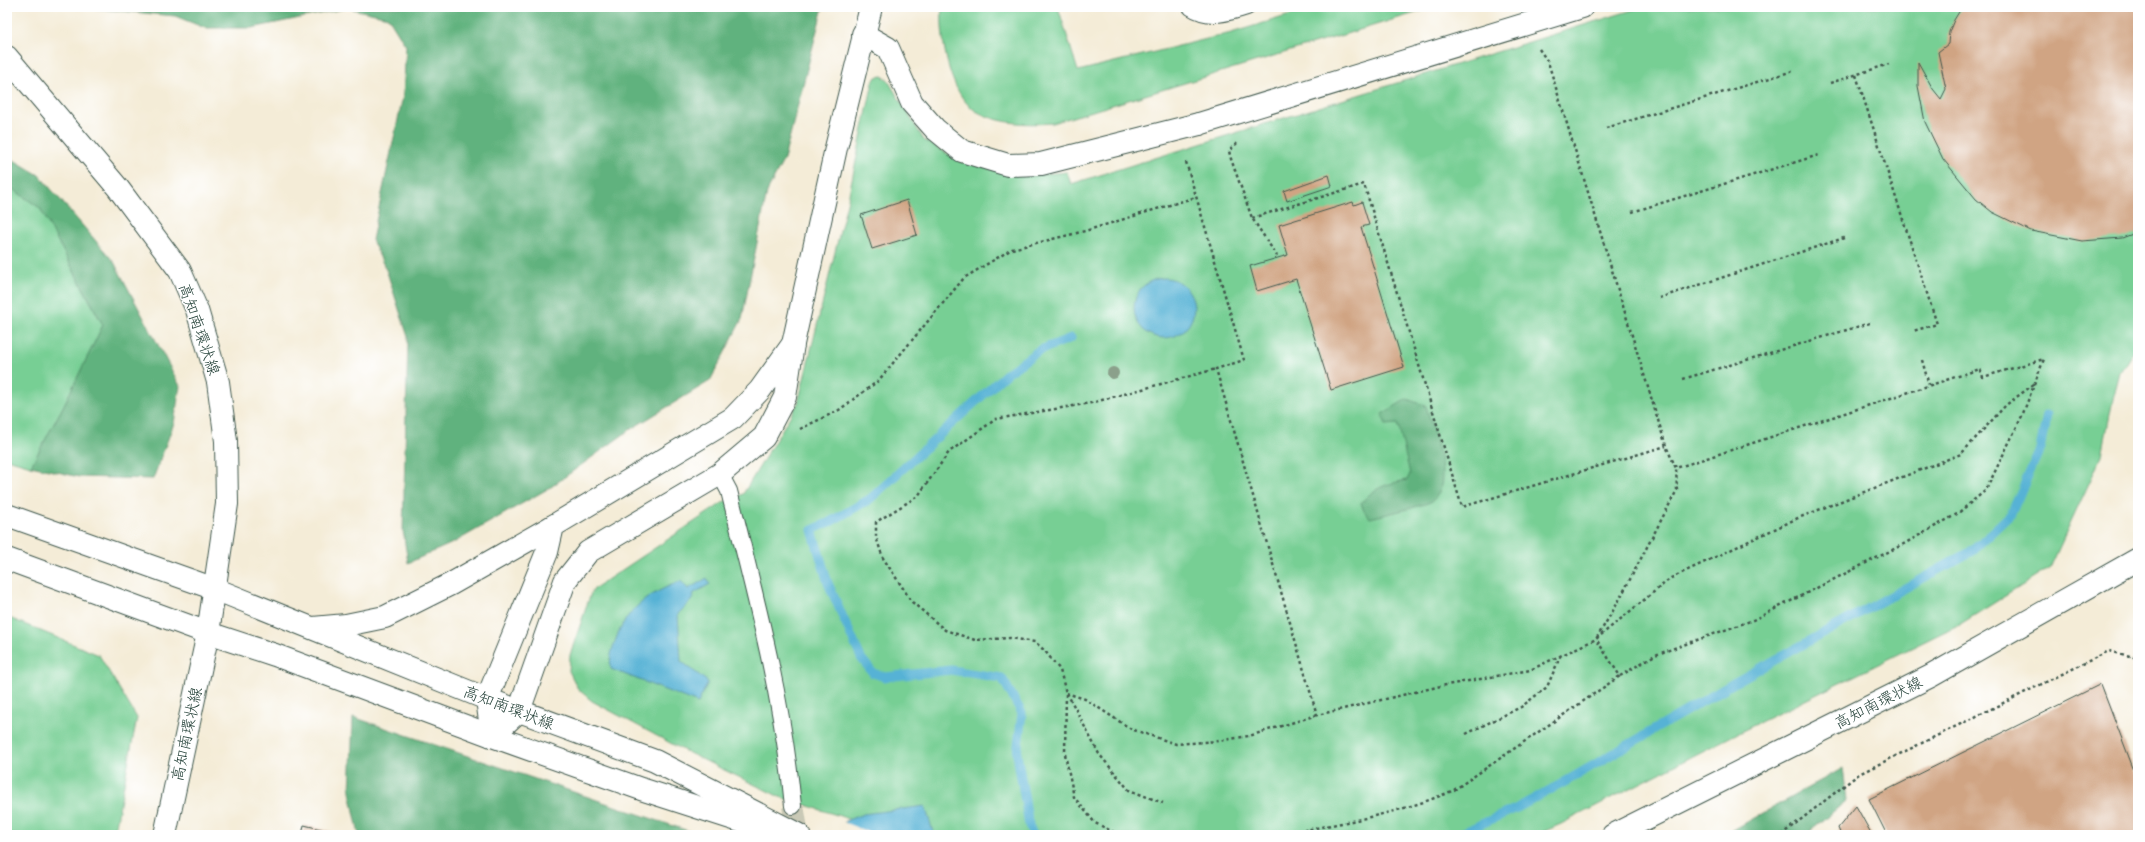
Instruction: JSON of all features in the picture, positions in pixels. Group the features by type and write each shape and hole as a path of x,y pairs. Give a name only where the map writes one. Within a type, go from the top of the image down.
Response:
{"main road":[{"path":"492,736 519,711 565,581 588,552 720,474 764,438 785,397 793,344 863,34 871,7"},
{"path":"863,34 888,48 912,103 935,129 962,151 1008,165 1041,164 1199,124 1582,7"},
{"name":"高知南環状線","path":"7,57 118,188 180,270 197,310 218,382 226,441 227,504 208,633 165,835"},
{"path":"313,628 346,625 385,617 451,584 553,526 733,418 760,390 793,344"},
{"name":"高知南環状線","path":"7,515 215,589 487,699 655,761 799,835"},
{"path":"492,736 487,699 547,552 553,526"},
{"name":"高知南環状線","path":"7,559 641,789 784,835"},
{"name":"高知南環状線","path":"1613,835 1931,676 2138,559"}],"lane":[{"path":"1192,7 1201,13 1226,14 1248,7"},
{"path":"720,474 729,491 762,619 789,767 793,806"}],"path":[{"path":"1533,50 1538,48 1548,62 1666,446 1676,468 1677,490 1617,604 1596,639"},
{"path":"1830,83 1889,64"},
{"path":"1606,128 1793,71"},
{"path":"1856,75 1937,324 1913,331"},
{"path":"1242,142 1235,144 1229,151 1252,218 1277,256"},
{"path":"1632,212 1819,155"},
{"path":"1163,803 1129,790 1099,754 1066,692 1060,670 1045,651 1035,642 1010,638 975,640 945,630 912,602 883,558 876,537 876,522 918,496 949,452 996,419 1091,403 1244,360 1186,162"},
{"path":"1252,218 1364,184 1462,507"},
{"path":"799,429 839,410 878,381 964,278 1012,249 1084,231 1196,198"},
{"path":"1659,298 1844,238"},
{"path":"1683,379 1870,323"},
{"path":"1280,835 1400,811 1425,803 1454,790 1620,676 1655,655 1753,620 1900,546 1957,514 1986,490 2022,416 2044,359 1982,377 1980,369 1676,468"},
{"path":"1922,360 1929,385"},
{"path":"1216,369 1317,715"},
{"path":"1066,692 1085,699 1131,730 1176,744 1218,741 1250,736 1317,715 1441,686 1530,670 1596,639 1672,578 1798,518 1962,454 2006,405 2034,384"},
{"path":"1457,509 1666,446"},
{"path":"1596,639 1620,676"},
{"path":"1781,835 1859,774 2109,651 2138,658"},
{"path":"1466,734 1521,707 1547,687 1560,657"},
{"path":"1066,692 1065,754 1074,797 1095,823 1120,835"},
{"path":"2138,728 2138,736"}],"green space":[{"path":"78,7 823,7 784,159 767,192 742,319 710,381 631,429 551,487 455,542 408,563 403,531 408,337 387,272 372,240 403,96 406,46 388,17 348,8 252,28 205,28 175,16"},
{"path":"942,7 1058,7 1078,71 1231,33 1316,7 1435,7 1053,123 1034,124 1013,123 994,119 976,111 966,103 952,78 944,48"},
{"path":"1642,7 2138,7 2138,344 2120,372 2102,455 2050,568 1962,623 1730,737 1561,824 1536,835 890,835 840,816 780,797 685,751 592,701 578,689 569,671 570,655 591,593 595,588 724,502 743,494 798,403 847,203 873,82 876,77 882,76 887,79 924,140 962,162 1021,176 1067,172 1071,184"},
{"path":"7,156 39,175 114,262 180,386 174,423 153,479 79,477 31,466 63,407 103,325 40,208 7,185"},
{"path":"7,185 40,208 103,325 63,407 31,466 7,459"},
{"path":"1407,399 1426,406 1440,456 1442,482 1439,493 1432,501 1428,503 1370,518 1364,511 1361,503 1366,497 1377,489 1407,480 1410,474 1398,424 1386,425 1382,414"},
{"path":"7,617 99,655 137,718 114,835 7,835"},
{"path":"353,717 700,835 359,835 350,792"},
{"path":"1843,768 1847,800 1806,835 1724,835"}],"water":[{"path":"1164,278 1180,283 1185,287 1189,292 1194,308 1189,324 1185,329 1180,333 1164,338 1148,333 1143,329 1139,324 1134,308 1139,292 1143,287 1148,283"},
{"path":"707,578 710,584 693,594 694,598 678,614 681,661 708,682 698,703 611,669 610,665 612,650 621,628 633,610 641,602 681,581 688,589"},
{"path":"925,806 934,835 845,835 845,821 863,814"}],"pier":[{"path":"843,822 876,835 843,835"}],"building":[{"path":"1962,7 2138,7 2138,232 2122,238 2082,241 2031,231 1992,212 1976,199 1943,159 1925,122 1918,86 1918,62 1933,89 1941,99 1946,89 1938,52 1948,44 1949,32"},
{"path":"1329,175 1332,186 1287,201 1284,191"},
{"path":"907,200 917,235 872,249 861,215"},
{"path":"1353,202 1354,205 1362,202 1369,225 1361,227 1404,367 1331,390 1296,279 1257,291 1250,266 1288,255 1279,225"},
{"path":"2101,684 2138,781 2138,833 2134,835 1887,835 1869,799"},
{"path":"1856,806 1872,835 1841,835 1838,828"},
{"path":"304,825 342,834 342,835 302,835"}],"waterway":[{"path":"1033,835 1029,825 1017,754 1022,713 1002,678 951,670 885,677 873,673 861,658 828,583 812,530 830,522 870,499 1006,374 1038,351 1071,338"},
{"path":"1457,835 1517,808 1563,783 1739,680 1972,551 2011,514 2040,449 2047,415"}],"tunnel":[{"path":"793,806 798,835"}]}
